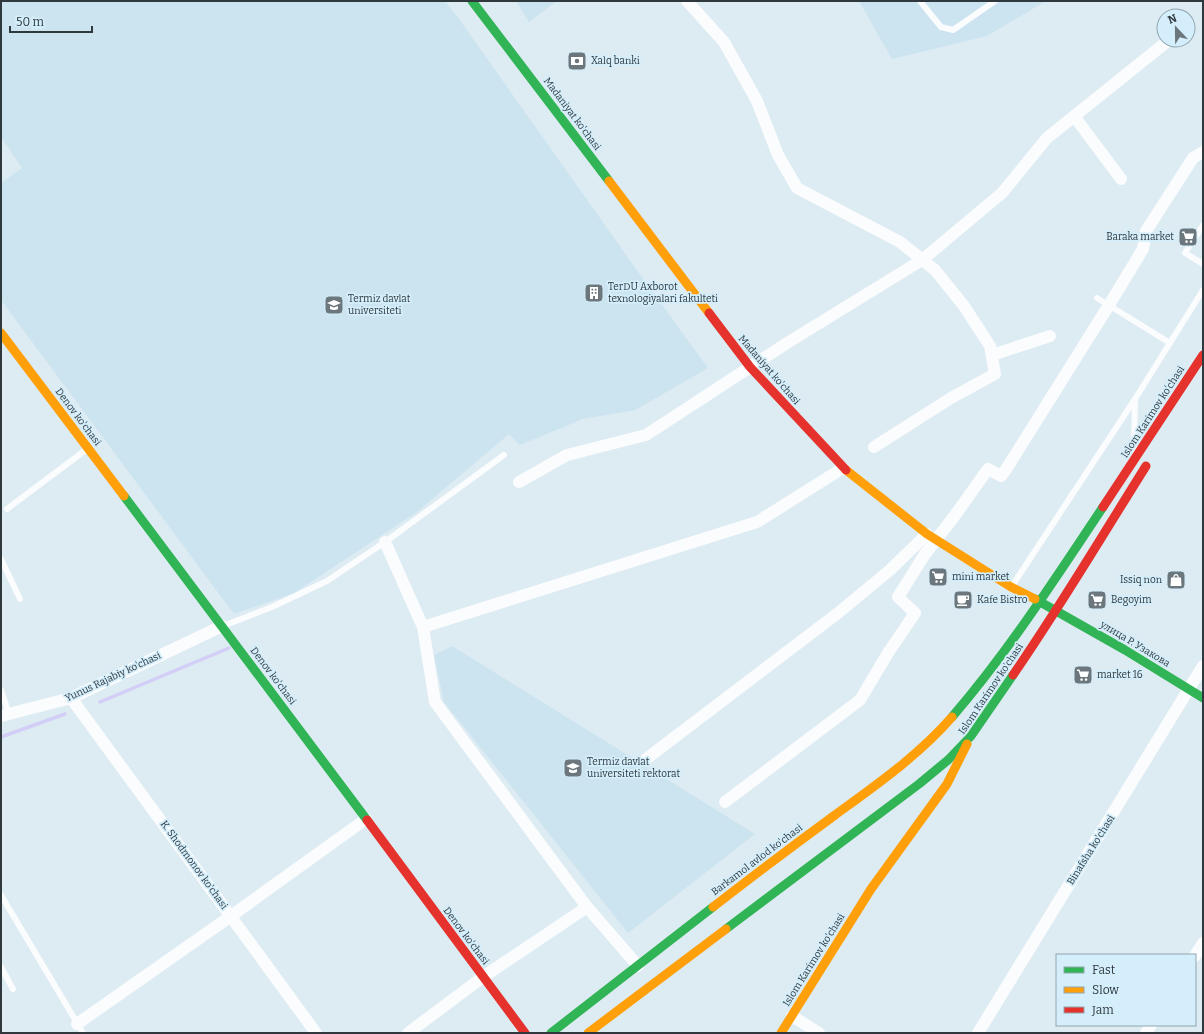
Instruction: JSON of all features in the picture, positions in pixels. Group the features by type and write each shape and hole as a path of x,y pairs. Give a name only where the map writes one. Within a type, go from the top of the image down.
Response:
{"main road":[{"name":"Madaniyat ko'chasi","path":"472,1 750,367 843,468 931,537 1011,588 1055,610"},
{"name":"Denov ko'chasi","path":"2,337 222,626 525,1033"},
{"name":"Islom Karimov ko'chasi","path":"969,697 1040,602 1203,355"},
{"name":"Islom Karimov ko'chasi","path":"781,1033 872,889 947,784 971,736 1032,649 1149,461"},
{"name":"улица Р. Узакова","path":"1055,610 1125,650 1203,698"},
{"name":"Barkamol avlod ko'chasi","path":"551,1033 768,864 899,768 936,734 969,697"},
{"path":"588,1033 919,784 948,760 971,736"}],"street":[{"path":"687,1 724,42 757,101 778,155 797,188 900,242 935,270 964,306 990,346 995,374 951,398 874,447"},
{"path":"519,482 567,455 646,435 794,338 922,260 1002,192 1047,138 1159,48"},
{"path":"1074,116 1121,179"},
{"path":"646,759 838,613 931,537 953,518 988,469 1001,476 1110,305 1143,249 1147,229 1193,158 1203,152"},
{"path":"992,355 1050,336"},
{"path":"423,627 757,522 843,468"},
{"path":"725,802 860,700 888,653 915,613 898,597 931,537"},
{"path":"385,542 423,627 435,702 587,906 638,966"},
{"name":"Yunus Rajabiy ko'chasi","path":"5,715 71,698 222,626"},
{"name":"Binafsha ko'chasi","path":"978,1033 1203,666"},
{"name":"K. Shodmonov ko'chasi","path":"71,698 316,1033"},
{"path":"80,1028 231,916 366,819"},
{"path":"408,1033 483,976 587,906"},
{"path":"1196,954 1203,943"},
{"path":"792,1016 819,1033"}],"lane":[{"path":"920,1 942,27 953,30 995,1"},
{"path":"1203,226 1185,253 1203,264"},
{"path":"1011,588 1135,399 1203,290"},
{"path":"1098,298 1170,343"},
{"path":"1134,461 1135,399"},
{"path":"7,509 88,448"},
{"path":"222,626 272,607 327,581 385,542 504,455"},
{"path":"1,559 20,599"},
{"path":"1,690 5,715"},
{"path":"1,896 80,1028"},
{"path":"1,967 13,989"}],"shaded area":[{"name":"Termiz davlat universiteti","path":"1,1 445,1 708,368 635,410 583,419 520,445 509,434 417,512 294,593 234,614 1,300 1,183 22,168 1,137"},
{"path":"516,1 557,1 529,22"},
{"path":"859,1 1046,1 987,36 892,59"},
{"name":"Termiz davlat universiteti rektorat","path":"452,646 755,834 628,933 444,702 434,655"}],"waterway":[{"path":"100,702 229,648"},
{"path":"1,737 65,714"}],"traffic: fast":[{"path":"472,1 609,181"},
{"path":"124,496 367,820"},
{"path":"952,717 1012,641 1103,507"},
{"path":"1035,599 1125,650 1203,698"},
{"path":"726,929 919,784 948,760 971,736 1013,675"},
{"path":"551,1033 713,907"}],"traffic: slow":[{"path":"609,181 709,313"},
{"path":"1,333 124,496"},
{"path":"846,470 927,534 1011,587 1035,599"},
{"path":"713,907 866,793 925,745 952,717"},
{"path":"781,1033 871,889 947,784 967,744"},
{"path":"588,1033 726,929"}],"traffic: jam":[{"path":"709,313 750,367 846,470"},
{"path":"1103,507 1203,355"},
{"path":"1013,675 1146,466"},
{"path":"367,820 525,1033"}],"place":[{"name":"Xalq banki","path":"577,61"},
{"name":"Baraka market","path":"1188,237"},
{"name":"TerDU Axborot texnologiyalari fakulteti","path":"594,293"},
{"name":"Termiz davlat universiteti","path":"334,305"},
{"name":"mini market","path":"938,577"},
{"name":"Issiq non","path":"1176,580"},
{"name":"Kafe Bistro","path":"963,600"},
{"name":"Begoyim","path":"1097,600"},
{"name":"market 16","path":"1083,675"},
{"name":"Termiz davlat universiteti rektorat","path":"573,768"}]}
